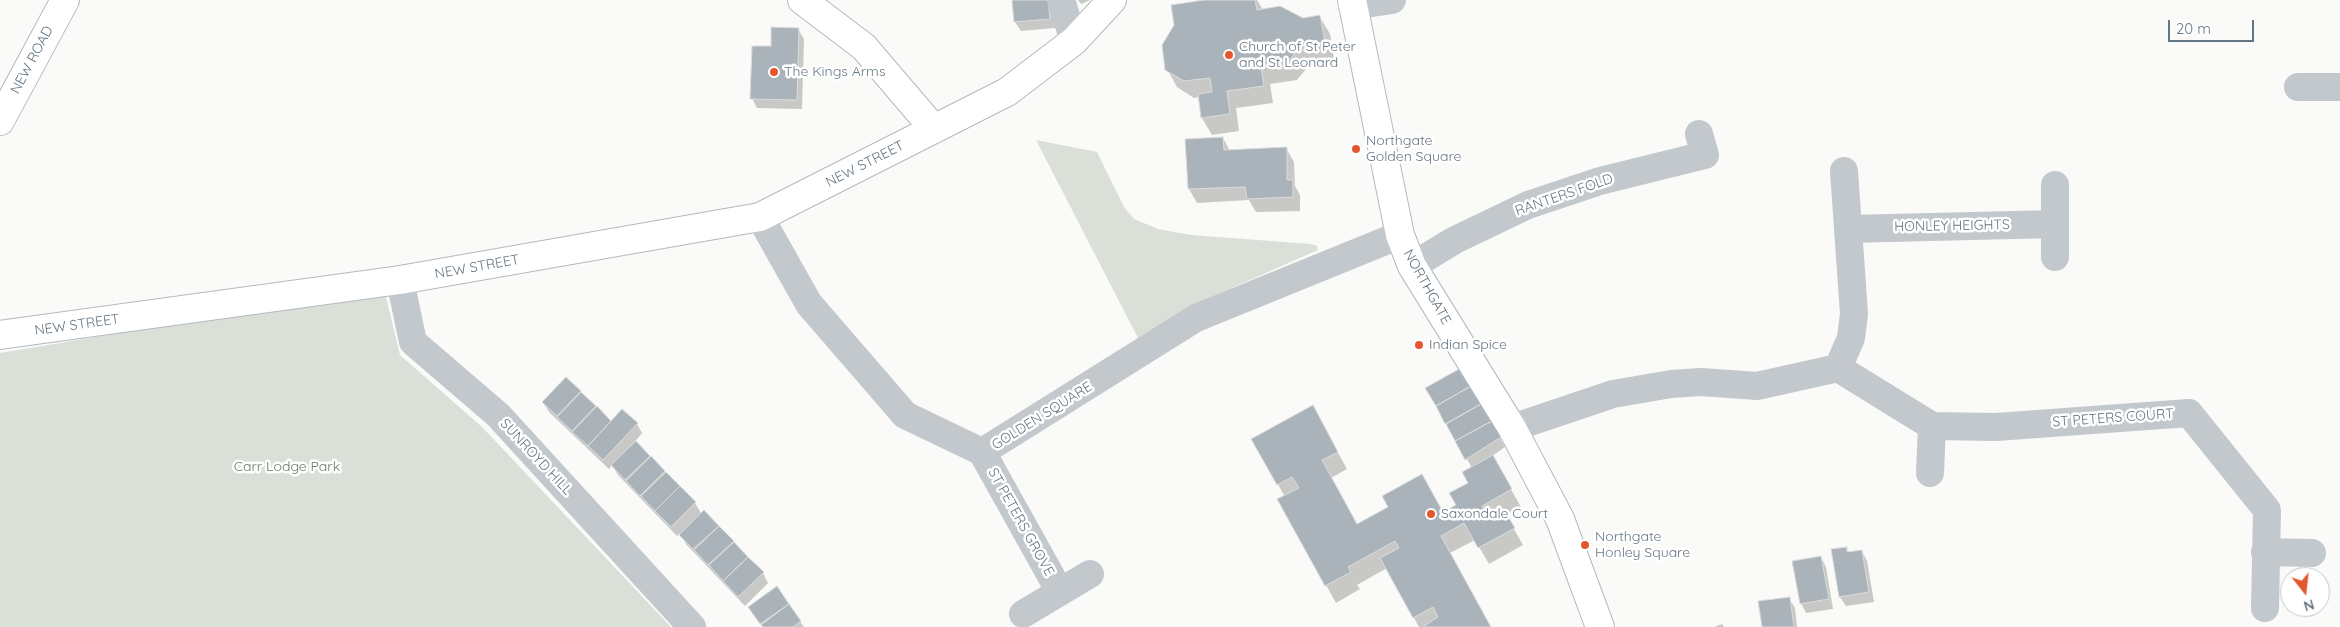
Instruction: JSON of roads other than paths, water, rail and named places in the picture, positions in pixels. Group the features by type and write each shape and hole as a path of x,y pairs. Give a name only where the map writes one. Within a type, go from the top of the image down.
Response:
{"street":[{"name":"NEW ROAD","path":"0,121 65,0"},
{"path":"802,0 864,47 934,129"},
{"path":"1061,0 1074,41"},
{"name":"NEW STREET","path":"0,335 400,280 760,217 1007,92 1074,41 1112,0"},
{"path":"1352,3 1392,0"},
{"name":"NORTHGATE","path":"1352,3 1400,235 1412,266 1512,428 1560,519 1600,627"},
{"path":"2298,87 2340,87"},
{"name":"RANTERS FOLD","path":"1412,266 1455,240 1528,205 1600,181 1705,155 1699,134"},
{"path":"1838,368 1851,338 1854,314 1844,171"},
{"path":"2054,185 2055,257"},
{"name":"GOLDEN SQUARE","path":"760,217 809,304 904,415 982,452 1196,318 1400,235"},
{"name":"HONLEY HEIGHTS","path":"1848,229 2055,224"},
{"name":"SUNROYD HILL","path":"400,280 413,342 498,415 692,627"},
{"path":"1512,428 1612,394 1671,384 1701,382 1757,386 1838,368 1932,426 1930,473"},
{"name":"ST PETERS COURT","path":"1932,426 1996,427 2189,413 2267,510 2265,608"},
{"name":"ST PETERS GROVE","path":"982,452 1060,592"},
{"path":"2265,552 2312,553"},
{"name":"ST PETERS GROVE","path":"1023,614 1090,574"}],"place":[{"name":"Church of St Peter and St Leonard","path":"1229,55"},
{"name":"The Kings Arms","path":"774,72"},
{"name":"Northgate Golden Square","path":"1356,149"},
{"name":"Indian Spice","path":"1419,345"},
{"name":"Saxondale Court","path":"1431,514"},
{"name":"Northgate Honley Square","path":"1585,545"}],"park label":[{"name":"Carr Lodge Park","path":"287,467"}]}
